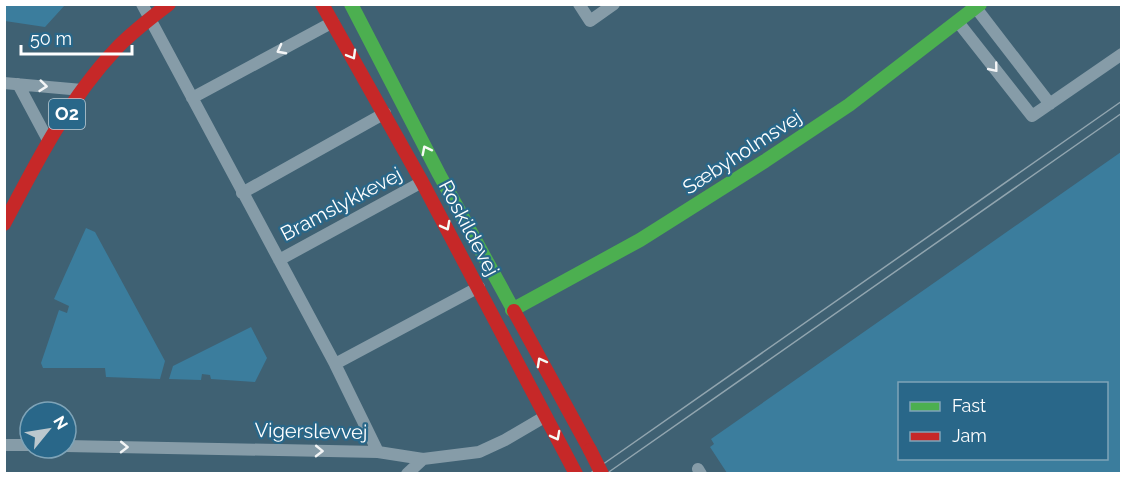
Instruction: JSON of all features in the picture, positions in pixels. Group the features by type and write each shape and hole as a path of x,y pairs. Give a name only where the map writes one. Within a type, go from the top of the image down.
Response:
{"street":[{"name":"Bramslykkevej","path":"142,4 335,364 378,452"},
{"name":"O2","path":"4,224 37,159 82,90 129,34 169,4"},
{"name":"Roskildevej","path":"322,4 422,182 573,468"},
{"name":"Roskildevej","path":"351,4 439,174 602,474"},
{"path":"579,4 590,21 614,4"},
{"path":"978,6 1050,104"},
{"name":"Sæbyholmsvej","path":"512,310 640,240 765,161 849,105 978,6"},
{"path":"192,98 333,22"},
{"path":"958,22 1032,116 1122,54"},
{"path":"4,82 82,90"},
{"path":"18,84 49,142"},
{"path":"242,193 384,113"},
{"name":"Bramslykkevej","path":"279,260 422,182"},
{"path":"335,364 478,287"},
{"name":"Vigerslevvej","path":"78,446 378,452 423,459 479,452 546,416"},
{"path":"407,474 423,459"}],"shaded area":[{"path":"5,4 65,5 45,27 5,21"},
{"path":"1121,152 1121,473 727,473 710,447 714,444 711,439"},
{"path":"86,228 95,232 165,361 160,379 106,377 105,368 43,368 41,363 59,310 67,313 69,306 54,299"},
{"path":"251,327 267,358 255,382 211,379 210,375 202,374 201,380 169,379 173,366"}],"tram line":[{"path":"589,474 1122,101"},
{"path":"606,474 1122,113"}],"traffic: fast":[{"path":"351,4 439,174 514,311"},
{"path":"512,310 640,240 765,161 849,105 980,4"}],"traffic: jam":[{"path":"4,224 54,133 83,89 122,43 169,4"},
{"path":"322,4 422,182 576,474"},
{"path":"514,311 590,450"},
{"path":"590,450 602,474"}]}
